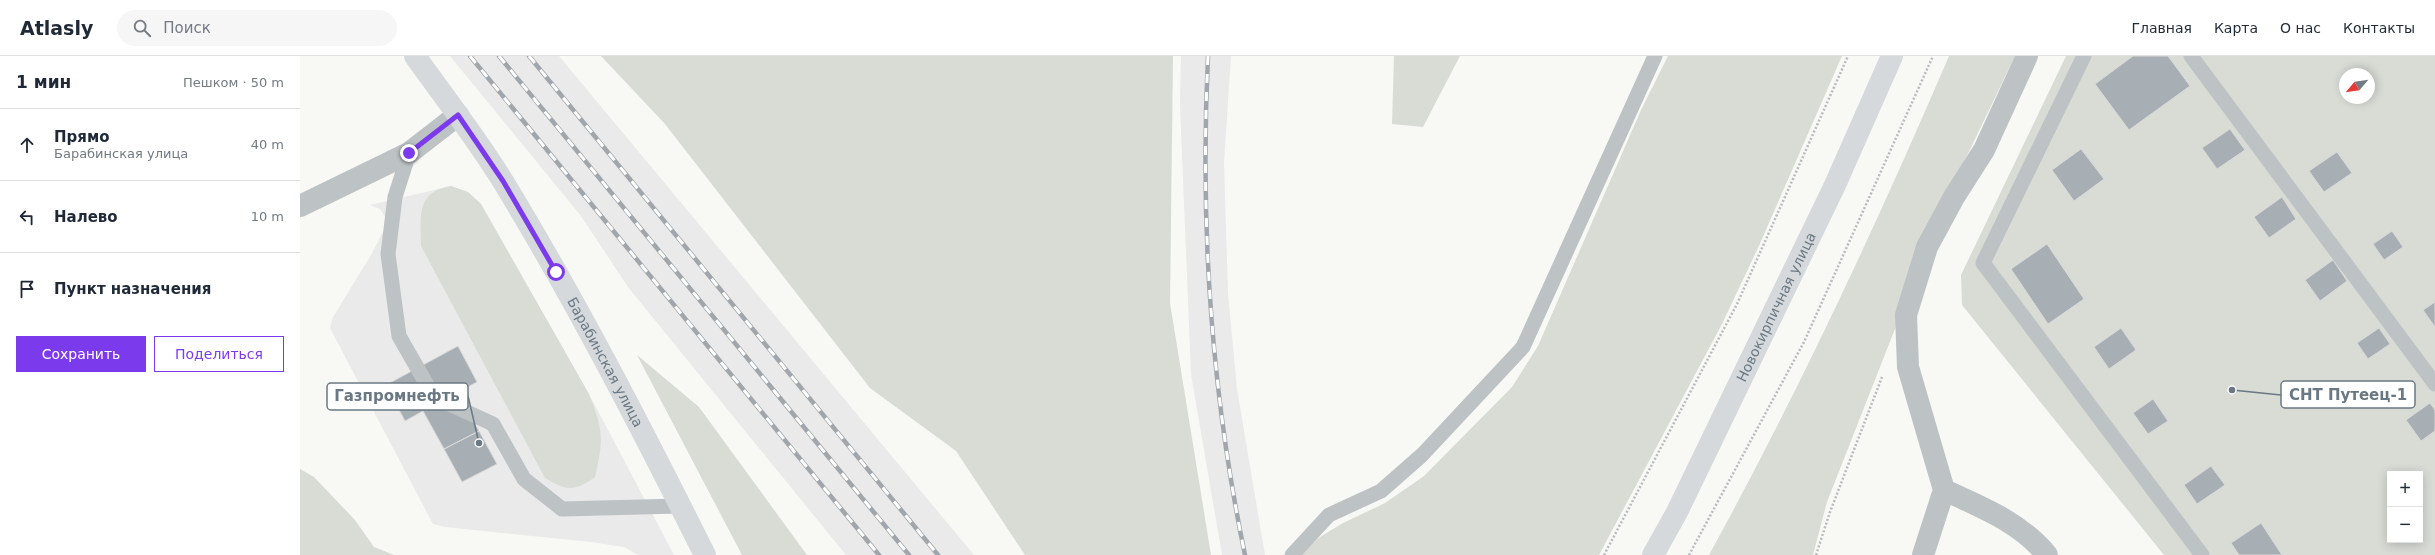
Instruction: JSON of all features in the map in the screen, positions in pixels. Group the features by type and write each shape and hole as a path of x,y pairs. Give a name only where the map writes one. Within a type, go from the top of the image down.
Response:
{"main road":[{"name":"Барабинская улица","path":"415,56 503,181 556,272 705,555"},
{"name":"Новокирпичная улица","path":"1653,555 1677,512 1835,185 1892,56"}],"street":[{"path":"1923,555 1944,490 1908,367 1906,315 1928,247 1954,197 1984,150 2027,56"},
{"path":"300,206 409,153 458,115"},
{"path":"1944,490 2003,517 2037,544 2046,555"}],"lane":[{"path":"1292,555 1329,514 1381,491 1422,455 1523,347 1655,56"},
{"path":"2084,56 1982,263 2202,555"},
{"path":"2191,56 2435,384"},
{"path":"409,153 395,197 388,254 399,336 434,397 493,424 524,479 562,509 680,506"}],"path":[{"path":"1604,555 1737,304 1848,56"},
{"path":"1689,555 1804,342 1932,56"},
{"path":"1816,555 1830,512 1884,373"}],"shaded area":[{"path":"450,56 559,56 974,555 846,555 628,287 581,216"},
{"path":"601,56 1173,56 1170,303 1211,555 1025,555 956,451 870,388 665,124"},
{"path":"1181,56 1231,56 1224,162 1228,294 1237,389 1265,555 1222,555 1191,374 1180,104"},
{"path":"1394,56 1460,56 1423,127 1392,124"},
{"path":"1668,56 1842,56 1758,248 1722,324 1599,555 1300,555 1320,537 1343,523 1385,503 1424,476 1512,387 1538,346 1641,110"},
{"path":"1949,56 2015,56 1965,160 1902,311 1827,502 1813,555 1709,555 1805,371 1893,183"},
{"path":"2066,56 2435,56 2435,555 2164,555 1962,305 1961,275"},
{"path":"451,186 468,192 481,204 589,394 674,555 638,555 624,547 591,542 445,527 433,524 330,328 333,317 371,255 386,226 385,217 380,209 370,205"},
{"path":"451,186 468,192 481,204 589,394 597,417 601,434 601,443 595,477 588,482 570,488 559,485 545,478 421,246 422,207 431,194 439,189"},
{"path":"637,355 699,407 807,555 742,555"},
{"path":"300,469 314,477 355,520 374,547 394,555 300,555"}],"building":[{"path":"2133,56 2168,56 2190,86 2129,130 2095,84"},
{"path":"2230,129 2245,150 2217,169 2202,148"},
{"path":"2081,149 2104,179 2074,201 2052,170"},
{"path":"2337,152 2352,173 2324,192 2309,171"},
{"path":"2282,197 2296,219 2269,238 2254,217"},
{"path":"2392,231 2403,247 2384,260 2373,244"},
{"path":"2047,244 2084,299 2048,324 2011,269"},
{"path":"2333,260 2347,281 2320,301 2305,280"},
{"path":"2435,302 2435,327 2423,310"},
{"path":"2121,328 2136,350 2109,369 2094,347"},
{"path":"2379,328 2390,344 2368,359 2357,343"},
{"path":"458,346 477,382 458,392 479,431 444,449 423,411 405,421 386,385"},
{"path":"2153,399 2168,421 2148,434 2133,413"},
{"path":"2430,403 2435,410 2435,431 2421,441 2406,420"},
{"path":"479,431 497,464 462,482 444,449"},
{"path":"2211,466 2225,485 2197,504 2184,485"},
{"path":"2261,523 2282,555 2239,555 2231,543"}],"railway":[{"path":"470,56 879,555"},
{"path":"499,56 909,555"},
{"path":"529,56 938,555"},
{"path":"1208,56 1206,181 1207,244 1211,307 1216,369 1224,432 1233,494 1245,555"}],"place":[{"name":"СНТ Путеец-1","path":"2232,390"},
{"name":"Газпромнефть","path":"479,443"}],"route":[{"path":"409,153 458,115 503,181 556,272"}]}
